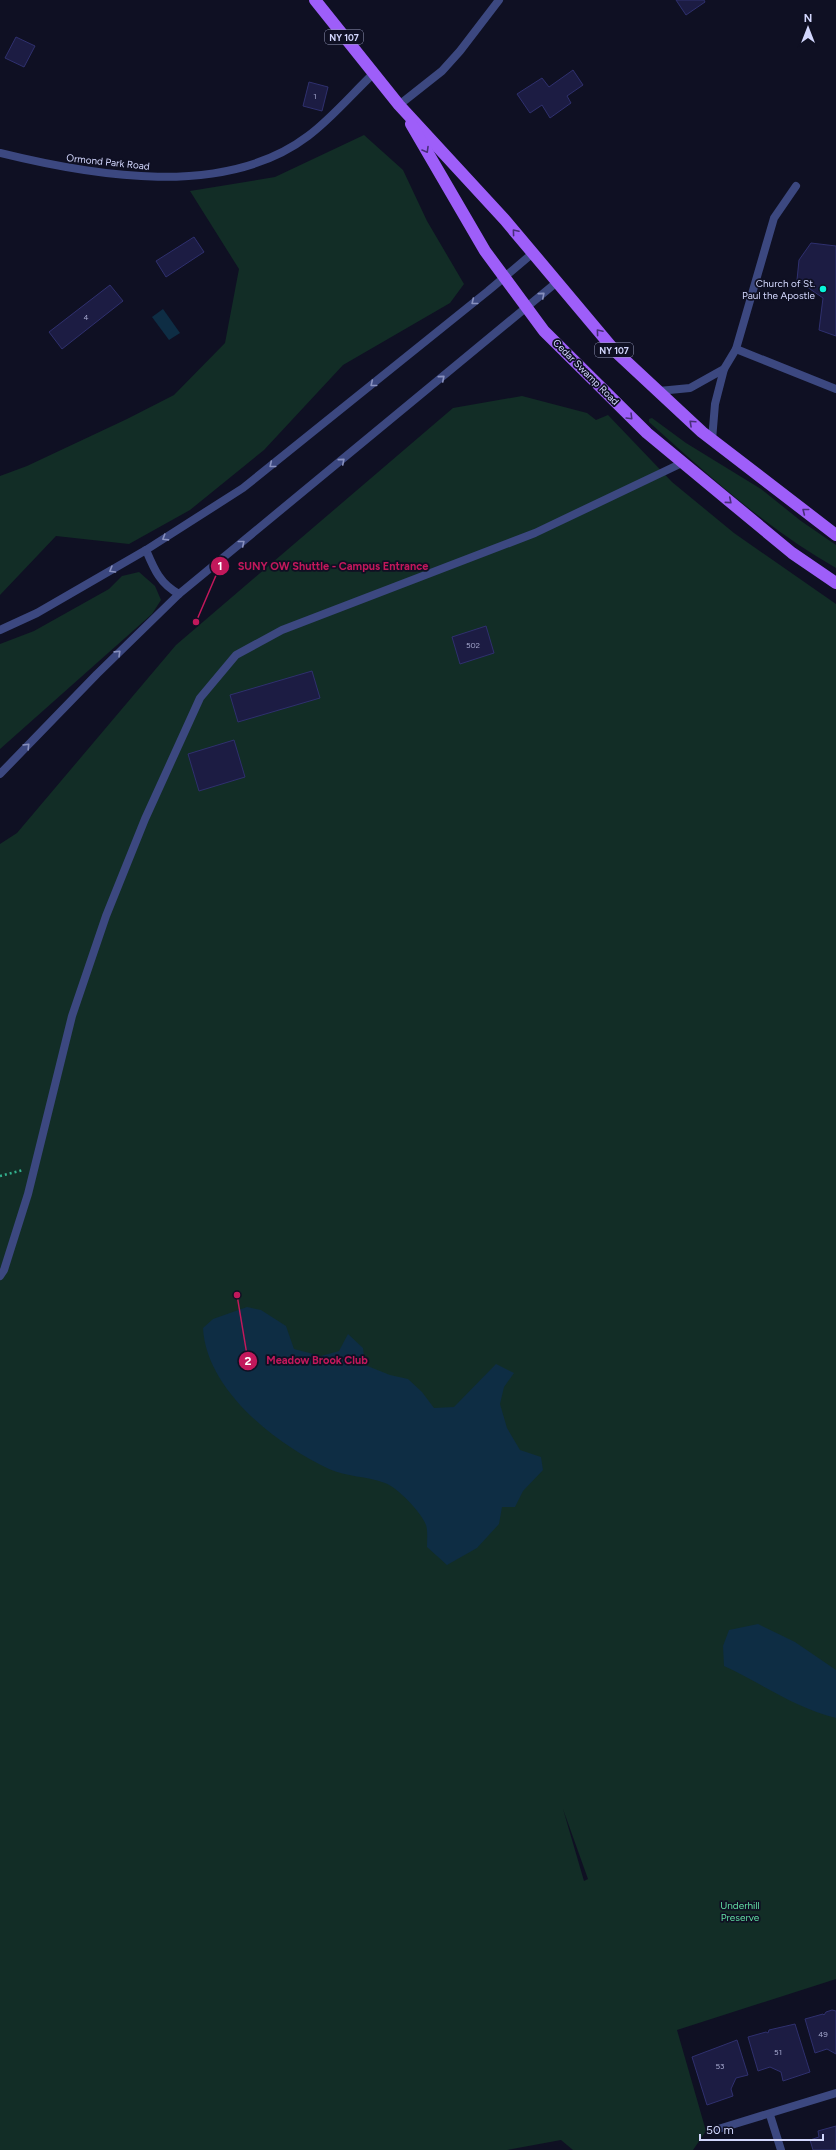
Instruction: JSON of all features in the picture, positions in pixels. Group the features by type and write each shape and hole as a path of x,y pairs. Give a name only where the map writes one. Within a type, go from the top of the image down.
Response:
{"main road":[{"name":"Cedar Swamp Road","path":"315,0 399,104 533,253 616,351 712,440 836,535"},
{"name":"Cedar Swamp Road","path":"399,104 485,251 544,331 647,433 792,553 836,583"}],"street":[{"path":"399,104 442,71 499,0"},
{"name":"Ormond Park Road","path":"0,153 77,170 147,177 192,175 240,168 270,158 309,136 374,73"},
{"path":"712,440 715,404 724,369 736,349 774,218 796,186"},
{"path":"0,630 37,613 146,550 243,488 505,278 533,253"},
{"path":"0,774 96,674 179,594 557,282"},
{"path":"736,349 836,388"},
{"path":"659,391 690,388 724,369"},
{"path":"0,1276 4,1270 20,1222 72,1016 109,909 145,819 200,698 236,655 282,630 535,533 682,463"},
{"path":"146,550 157,575 169,589 179,594"},
{"path":"715,2130 770,2115 836,2093"},
{"path":"770,2115 781,2150"}],"path":[{"path":"0,1176 35,1166"}],"green space":[{"path":"364,135 403,170 427,221 464,284 450,303 343,365 264,450 190,510 129,544 56,536 0,595 0,476 27,466 174,395 225,343 239,269 190,191 275,177"},
{"name":"Underhill Preserve","path":"522,396 587,413 596,420 608,415 672,482 734,533 836,604 836,1979 677,2030 706,2131 693,2150 573,2150 561,2140 507,2150 0,2150 0,844 17,833 176,645 453,408","holes":["563,1809 588,1879 584,1881"]},
{"path":"652,418 686,443 761,489 801,521 836,545 836,568 811,553 762,519 693,462 649,422 649,419"},
{"path":"139,572 155,586 161,600 152,614 0,749 0,644 34,631 109,589 122,576"}],"water":[{"path":"163,309 180,333 169,340 152,317"},
{"path":"247,1307 261,1310 286,1326 294,1349 321,1356 339,1351 348,1334 363,1348 365,1365 390,1375 408,1379 422,1392 434,1408 454,1407 496,1364 514,1373 504,1387 500,1404 507,1428 520,1450 541,1457 543,1470 523,1491 515,1507 502,1507 499,1524 477,1548 447,1565 427,1547 426,1525 420,1514 390,1485 371,1479 336,1472 309,1459 288,1446 267,1430 230,1394 217,1373 207,1351 203,1328 213,1319"},
{"path":"758,1624 795,1642 836,1670 836,1718 821,1714 792,1702 724,1666 723,1646 729,1630"}],"building":[{"path":"676,0 704,0 705,2 686,15"},
{"path":"16,37 35,46 24,67 5,58"},
{"path":"573,70 583,85 567,96 571,103 550,118 542,105 530,113 517,94 542,78 549,87"},
{"path":"309,82 328,87 322,111 303,106"},
{"path":"194,237 204,252 166,277 156,261"},
{"name":"Church of St. Paul the Apostle","path":"811,243 836,246 836,336 819,330 823,298 797,280 799,260"},
{"path":"110,285 123,301 62,349 49,332"},
{"path":"486,626 494,653 460,664 452,637"},
{"path":"312,671 320,698 238,722 230,695"},
{"path":"234,740 245,777 199,791 188,754"},
{"path":"832,2010 836,2011 836,2054 827,2049 815,2053 805,2019 824,2015 826,2012"},
{"path":"795,2024 810,2072 783,2081 781,2072 770,2067 758,2071 748,2037 766,2032 768,2033 769,2030"},
{"path":"737,2040 748,2075 736,2078 731,2089 733,2096 707,2105 692,2057"},
{"path":"836,2126 836,2150 813,2150 810,2140 819,2137 818,2131"}],"place":[{"name":"Church of St. Paul the Apostle","path":"823,289"},
{"name":"SUNY OW Shuttle - Campus Entrance","path":"196,622"},
{"name":"Meadow Brook Club","path":"237,1295"}]}
